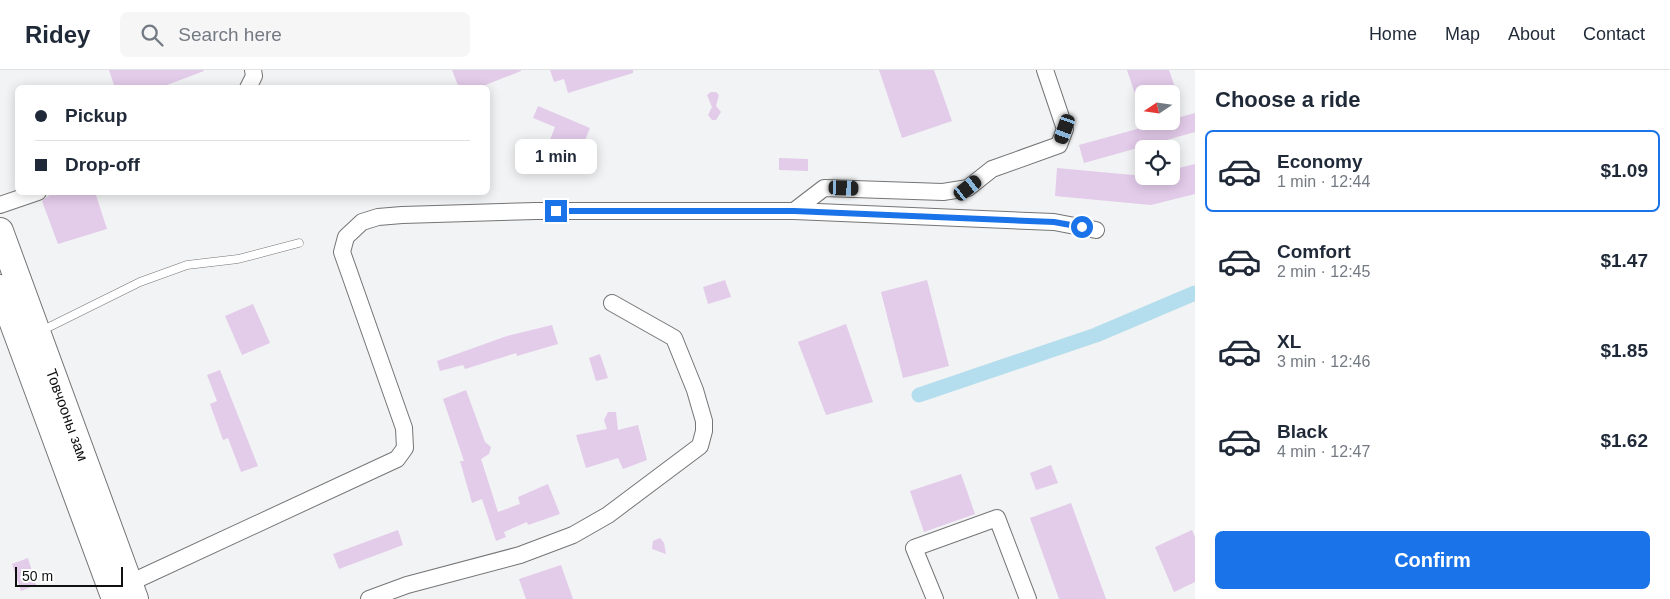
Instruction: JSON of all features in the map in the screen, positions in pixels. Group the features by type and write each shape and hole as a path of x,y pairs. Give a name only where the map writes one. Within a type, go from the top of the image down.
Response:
{"highway":[{"name":"Товчооны зам","path":"0,231 37,333 119,594"},
{"name":"Товчооны зам","path":"0,288 119,594"}],"street":[{"path":"250,85 254,76 253,70"},
{"path":"794,211 824,188 943,192 968,188 992,169 1059,145 1065,129 1045,70"},
{"path":"0,205 29,195"},
{"path":"119,594 397,459 405,448 404,428 342,252 346,237 362,222 378,217 402,215 536,211 794,211 1054,222 1096,230"},
{"path":"370,599 407,585 520,555 573,535 608,515 700,446 704,431 704,421 695,390 674,338 612,302"},
{"path":"935,599 914,548 997,518 1028,599"}],"lane":[{"path":"37,333 140,282 187,264 238,259 299,244"}],"building":[{"path":"109,70 204,71 167,85 114,85"},
{"path":"452,70 521,70 486,85 458,85"},
{"path":"550,70 633,70 633,73 568,93 564,79 554,82"},
{"path":"879,70 934,70 952,121 902,138"},
{"path":"1127,70 1169,70 1174,85 1135,85 1135,94"},
{"path":"711,92 716,92 719,95 716,106 721,112 716,120 712,120 708,115 712,107 707,95"},
{"path":"538,106 590,128 580,152 550,140 555,127 533,118"},
{"path":"1195,113 1195,132 1166,140 1135,140 1135,149 1084,163 1079,145 1135,130 1180,130 1180,117"},
{"path":"779,158 808,159 808,171 779,170"},
{"path":"1195,164 1195,194 1151,205 1055,196 1057,168 1135,175 1135,185 1180,185 1180,168"},
{"path":"49,195 96,195 107,229 58,244 42,201"},
{"path":"725,280 731,297 708,304 703,287"},
{"path":"927,280 949,366 903,378 881,292"},
{"path":"253,304 270,343 242,355 225,316"},
{"path":"846,324 873,402 826,415 798,342"},
{"path":"552,325 558,344 517,356 516,353 465,369 463,365 440,371 437,361 507,336"},
{"path":"600,354 608,378 596,381 589,358"},
{"path":"220,370 258,466 241,472 228,438 223,440 210,404 217,401 207,375"},
{"path":"466,390 485,442 491,447 489,454 481,459 498,512 520,504 518,497 548,484 560,514 528,525 527,522 504,532 506,537 496,541 482,499 472,503 460,461 464,461 443,399"},
{"path":"608,412 616,412 618,430 638,425 647,460 623,469 618,458 586,468 576,435 607,429 604,420"},
{"path":"1051,465 1058,483 1036,490 1030,473"},
{"path":"961,474 975,514 924,532 910,491"},
{"path":"1071,503 1106,599 1059,599 1030,518"},
{"path":"398,530 403,545 339,569 333,554"},
{"path":"1192,530 1195,537 1195,582 1174,592 1155,547"},
{"path":"660,538 664,543 666,554 652,549 653,541"},
{"path":"28,558 36,585 21,591 12,564"},
{"path":"561,565 573,599 526,599 519,579"}],"waterway":[{"path":"919,395 1096,335 1195,293"}],"route":[{"path":"556,211 794,211 1054,222 1082,227"}]}
